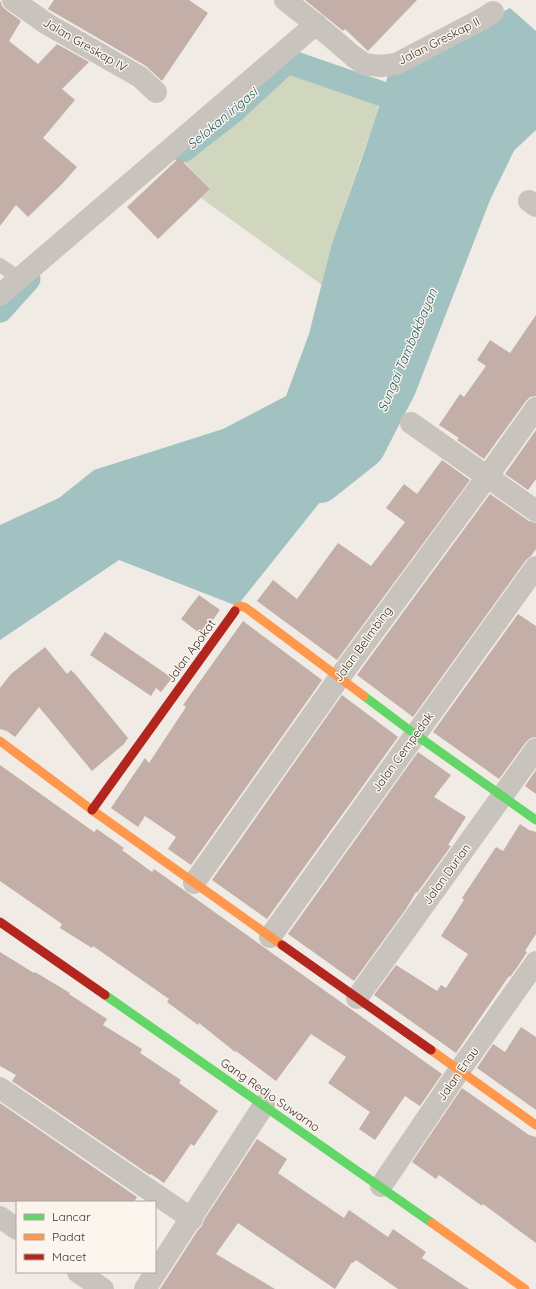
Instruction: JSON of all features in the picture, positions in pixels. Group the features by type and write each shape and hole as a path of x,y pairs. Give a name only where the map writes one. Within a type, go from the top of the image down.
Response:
{"street":[{"name":"Jalan Greskap IV","path":"13,0 47,24 140,77 156,92"},
{"name":"Jalan Greskap II","path":"285,0 364,64 381,66 396,64 493,12"},
{"path":"0,295 316,24"},
{"name":"Jalan Belimbing","path":"194,883 338,678 487,477 536,408"},
{"path":"411,423 536,512"},
{"name":"Jalan Cempedak","path":"270,937 536,567"},
{"name":"Jalan Apokat","path":"92,810 237,608 242,606 246,608 338,678"},
{"path":"338,678 536,820"},
{"path":"0,742 194,883 536,1125"},
{"name":"Jalan Durian","path":"357,998 536,749"},
{"name":"Gang Redjo Suwarno","path":"0,922 380,1186 525,1289"},
{"name":"Jalan Enau","path":"380,1186 536,962"},
{"path":"0,1088 192,1219"},
{"path":"156,1273 192,1219 264,1105"},
{"path":"0,1217 16,1228"},
{"path":"79,1273 103,1289"},
{"path":"145,1289 156,1273"}],"lane":[{"path":"0,265 19,278"}],"green space":[{"path":"274,60 378,104 377,113 332,243 322,285 201,198 210,189 171,148"}],"water":[{"path":"510,8 536,31 536,130 471,191 396,385 364,447 237,606 119,560 0,640 0,525 59,498 94,470 223,429 286,396 309,334 332,243 377,113 390,68"}],"building":[{"path":"0,0 2,6 6,10 21,21 9,41 38,64 57,44 89,62 62,89 75,100 43,138 77,167 28,217 16,205 0,226"},
{"path":"54,0 189,0 208,13 162,81 146,66 48,9"},
{"path":"305,0 417,0 368,51 345,29 343,31"},
{"path":"179,158 210,189 158,239 127,207"},
{"path":"536,315 536,396 530,397 526,401 484,459 457,440 459,438 439,425 460,394 464,397 486,366 477,360 490,340 510,353"},
{"path":"536,430 536,479 528,490 505,474"},
{"path":"442,460 470,480 337,660 257,601 273,580 297,599 338,543 371,566 405,522 386,508 404,484 417,494"},
{"path":"490,494 529,521 536,523 536,549 526,560 413,717 357,675"},
{"path":"199,595 220,610 202,635 181,619"},
{"path":"518,614 536,626 536,737 531,738 526,742 499,779 433,732"},
{"path":"243,621 322,680 191,865 168,849 176,837 145,816 138,827 111,808 145,758 149,763 186,707 183,705"},
{"path":"105,632 172,678 161,692 156,688 151,696 90,655"},
{"path":"45,647 67,674 71,670 76,675 128,738 124,744 92,771 39,707 15,737 7,731 0,729 0,688 11,674"},
{"path":"342,695 398,737 267,919 212,880"},
{"path":"418,752 451,775 434,797 466,817 448,845 451,846 417,893 416,892 406,909 354,981 288,934"},
{"path":"0,765 94,832 97,829 124,848 122,850 152,872 154,869 442,1074 420,1106 405,1096 375,1140 359,1129 370,1112 328,1083 346,1057 311,1034 276,1081 236,1051 235,1052 199,1023 198,1025 167,1002 169,999 93,946 92,948 60,928 62,924 0,881"},
{"path":"536,770 536,794 525,786"},
{"path":"520,824 529,830 536,832 536,934 525,951 527,952 518,966 510,977 509,976 456,1053 374,995 396,965 437,991 441,985 446,988 468,954 441,936 464,900 462,898 496,847 503,851"},
{"path":"0,952 70,993 69,994 107,1019 103,1025 142,1049 140,1053 181,1080 179,1083 218,1111 194,1146 191,1144 164,1183 12,1081 16,1075 0,1066"},
{"path":"521,1027 536,1037 536,1110 477,1068 493,1044 505,1052"},
{"path":"462,1088 529,1135 536,1137 536,1243 483,1204 482,1206 439,1175 436,1179 412,1162"},
{"path":"0,1103 137,1197 135,1201 0,1202"},
{"path":"257,1139 287,1159 278,1173 344,1218 349,1210 388,1237 393,1229 426,1252 422,1258 469,1289 398,1289 356,1260 353,1263 352,1262 335,1289 238,1223 216,1254 275,1289 160,1289"}],"waterway":[{"name":"Selokan irigasi","path":"183,150 233,111 287,61 397,99 415,97"},
{"name":"Sungai Tambakbayan","path":"320,482 364,447 396,385 471,191 509,113 536,78"},
{"name":"Selokan irigasi","path":"0,310 28,279"}],"traffic: fast":[{"path":"364,696 416,735 536,820"},
{"path":"105,995 432,1223"}],"traffic: slow":[{"path":"235,611 241,606 246,608 364,696"},
{"path":"0,741 92,810 282,945"},
{"path":"431,1050 536,1125"},
{"path":"432,1223 525,1289"}],"traffic: jam":[{"path":"92,810 235,611"},
{"path":"0,922 105,995"},
{"path":"282,945 431,1050"}]}
